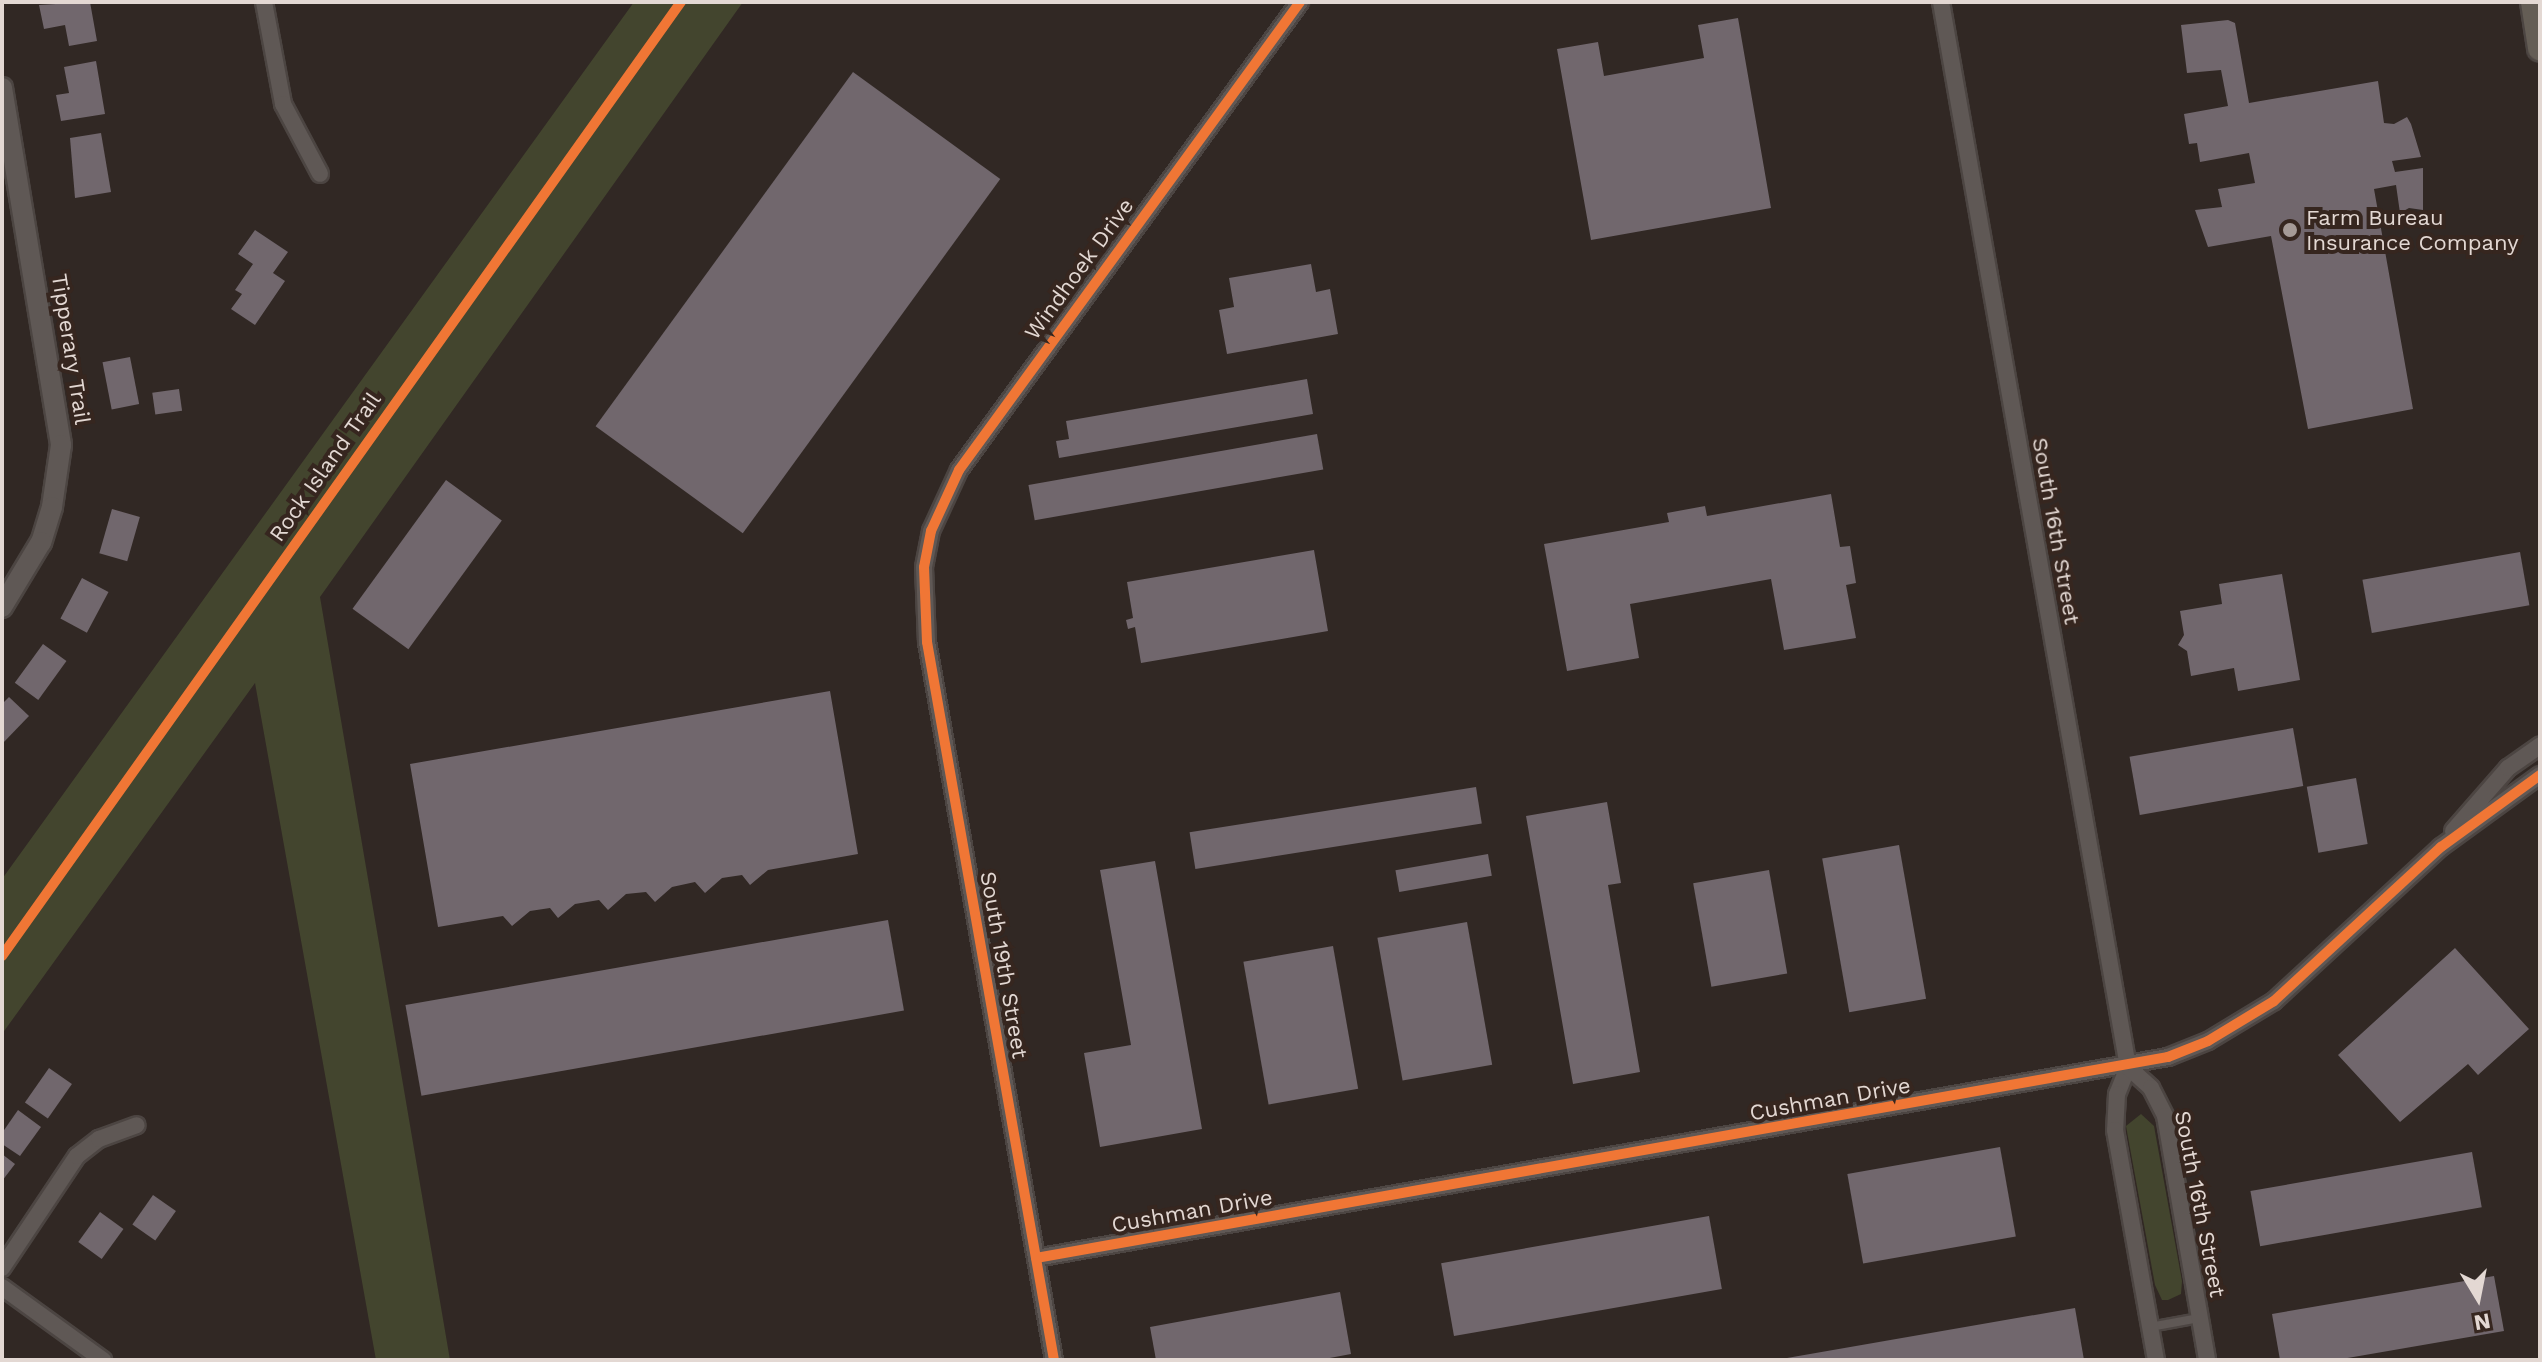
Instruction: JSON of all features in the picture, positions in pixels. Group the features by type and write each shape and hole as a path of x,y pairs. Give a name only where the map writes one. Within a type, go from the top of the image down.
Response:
{"main road":[{"path":"2533,2 2540,48"}],"street":[{"path":"264,2 283,104 320,174"},
{"name":"Windhoek Drive","path":"923,576 931,531 959,470 1300,2"},
{"name":"South 16th Street","path":"1941,2 2128,1067 2117,1094 2115,1130 2156,1360"},
{"name":"Tipperary Trail","path":"2,88 61,445 56,492 41,542 2,607"},
{"name":"South 19th Street","path":"923,576 927,642 1054,1360"},
{"name":"Cushman Drive","path":"2441,847 2477,800 2540,746"},
{"name":"Cushman Drive","path":"1036,1258 2128,1067 2208,1041 2274,1001 2441,847 2540,775"},
{"name":"South 16th Street","path":"2128,1067 2151,1088 2165,1116 2207,1360"},
{"path":"2,1268 77,1156 99,1139 137,1125"},
{"path":"2,1287 103,1360"}],"lane":[{"path":"2150,1327 2200,1318"}],"green space":[{"path":"634,2 743,2 320,597 450,1360 376,1360 255,683 2,1034 2,879"},
{"path":"2141,1114 2154,1126 2182,1281 2181,1294 2168,1300 2162,1300 2155,1285 2126,1126"}],"building":[{"path":"90,2 97,41 69,46 65,25 44,29 39,5"},
{"path":"1738,18 1771,208 1591,240 1557,49 1598,42 1604,76 1704,58 1698,25"},
{"name":"Farm Bureau Insurance Company","path":"2228,20 2235,23 2249,103 2378,81 2384,123 2394,124 2407,117 2411,124 2421,157 2392,161 2395,172 2423,168 2423,210 2409,208 2400,213 2396,185 2374,189 2413,409 2308,429 2271,236 2208,247 2195,210 2222,207 2218,189 2255,183 2249,153 2200,162 2197,143 2189,144 2184,114 2228,106 2221,70 2187,73 2181,25"},
{"path":"96,61 105,114 61,121 56,95 69,93 64,67"},
{"path":"853,72 1000,179 743,533 596,426"},
{"path":"101,133 111,192 75,198 70,138"},
{"path":"255,230 288,252 273,273 285,281 255,325 231,309 242,294 235,290 253,264 238,254"},
{"path":"1311,264 1316,292 1330,289 1338,334 1227,354 1219,310 1234,307 1229,278"},
{"path":"130,357 139,404 112,409 103,362"},
{"path":"1307,379 1313,414 1059,458 1056,441 1069,439 1066,421"},
{"path":"179,389 182,411 155,415 152,393"},
{"path":"1317,434 1323,469 1035,520 1028,485"},
{"path":"446,480 502,521 408,649 353,609"},
{"path":"1831,494 1840,547 1850,546 1856,583 1846,585 1856,638 1784,650 1771,579 1630,604 1639,658 1567,671 1544,544 1669,522 1667,513 1705,506 1707,516"},
{"path":"112,509 140,517 127,561 99,553"},
{"path":"1314,550 1328,631 1141,663 1135,627 1128,629 1126,620 1133,618 1127,582"},
{"path":"2520,552 2529,605 2372,633 2362,580"},
{"path":"2282,574 2300,680 2238,691 2234,668 2191,676 2187,651 2178,645 2184,635 2180,611 2222,604 2219,584"},
{"path":"82,578 108,592 87,633 60,619"},
{"path":"43,644 66,661 38,700 15,683"},
{"path":"830,691 858,854 768,870 750,885 742,875 722,878 705,893 695,882 672,887 655,902 646,892 626,894 608,910 599,900 575,904 558,918 550,908 530,911 512,926 503,916 438,927 410,764"},
{"path":"9,697 29,716 2,744 2,704"},
{"path":"2293,728 2303,786 2140,815 2130,757"},
{"path":"2356,778 2368,844 2318,853 2307,787"},
{"path":"1476,787 1482,824 1195,869 1190,832"},
{"path":"1607,802 1621,883 1608,885 1640,1072 1573,1084 1526,816"},
{"path":"1899,845 1926,999 1849,1012 1822,859"},
{"path":"1488,854 1492,876 1399,892 1395,870"},
{"path":"1155,861 1202,1129 1100,1147 1084,1053 1131,1045 1100,870"},
{"path":"1769,870 1787,973 1711,987 1693,883"},
{"path":"888,920 904,1011 421,1096 405,1005"},
{"path":"1467,922 1492,1065 1403,1081 1377,938"},
{"path":"1333,946 1358,1089 1269,1105 1243,962"},
{"path":"2455,948 2529,1029 2478,1075 2468,1064 2400,1122 2338,1055"},
{"path":"49,1068 72,1084 48,1118 25,1102"},
{"path":"18,1110 41,1127 20,1156 2,1144 2,1133"},
{"path":"2000,1147 2016,1237 1863,1264 1847,1174"},
{"path":"2472,1152 2482,1207 2260,1246 2250,1191"},
{"path":"2,1154 15,1164 2,1181"},
{"path":"153,1195 176,1211 155,1241 132,1224"},
{"path":"100,1212 123,1229 102,1259 78,1242"},
{"path":"1709,1216 1722,1289 1454,1336 1441,1263"},
{"path":"2494,1276 2504,1331 2336,1360 2280,1360 2272,1314"},
{"path":"1340,1292 1351,1354 1319,1360 1156,1360 1150,1327"},
{"path":"2075,1308 2084,1360 1787,1360 1787,1358"}],"cycle path":[{"name":"Rock Island Trail","path":"2,956 681,2"},
{"path":"1054,1360 927,642 924,567 931,531 959,470 1300,2"},
{"path":"1036,1258 2168,1057 2208,1041 2274,1001 2441,847 2540,775"}],"place":[{"name":"Farm Bureau Insurance Company","path":"2290,230"}]}
